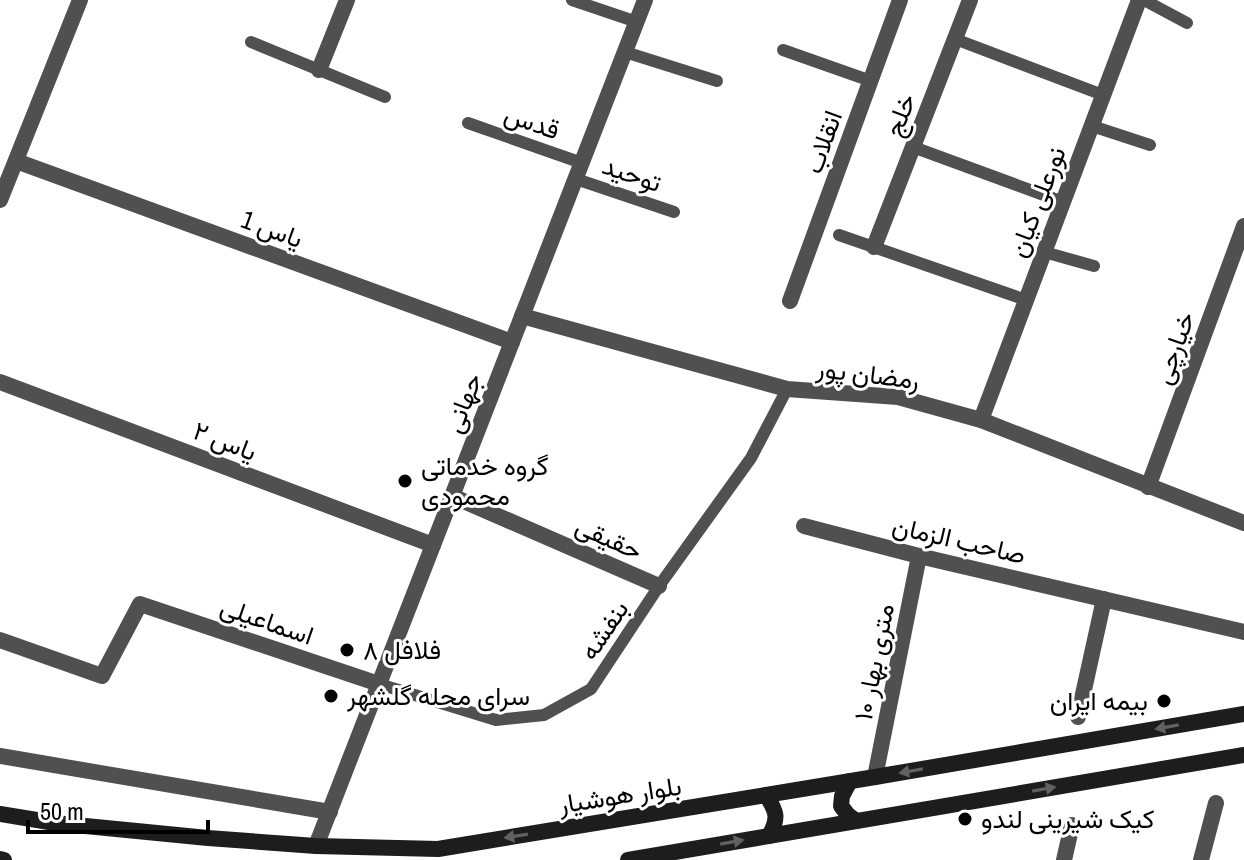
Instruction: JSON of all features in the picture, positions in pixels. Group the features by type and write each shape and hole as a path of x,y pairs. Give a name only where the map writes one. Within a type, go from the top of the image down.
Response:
{"main road":[{"name":"بلوار هوشیار","path":"0,814 70,824 316,846 438,849 1244,714"},
{"path":"628,860 1244,755"},
{"path":"850,781 842,796 841,806 856,821"},
{"path":"766,795 777,815 769,836"}],"street":[{"path":"0,200 80,0"},
{"path":"319,70 347,0"},
{"name":"جهانی","path":"316,846 645,0"},
{"name":"انقلاب","path":"790,301 900,0"},
{"name":"خلج","path":"874,247 970,0"},
{"name":"نورعلی کیان","path":"981,420 1141,0"},
{"name":"یاس 1","path":"16,161 512,342"},
{"name":"خیارچی","path":"1148,487 1244,226"},
{"name":"رمضان پور","path":"522,316 787,389 898,397 981,420 1244,523"},
{"name":"یاس ۲","path":"0,382 433,545"},
{"name":"حقیقی","path":"452,496 659,586"},
{"name":"صاحب الزمان","path":"804,526 1244,632"},
{"name":"۱۰ متری بهار","path":"875,777 919,556"},
{"path":"1078,717 1104,599"},
{"name":"اسماعیلی","path":"0,640 102,676 140,604 379,684"},
{"path":"0,756 330,812"},
{"path":"1201,860 1216,803"},
{"path":"1064,860 1072,825"}],"lane":[{"path":"572,0 637,22"},
{"path":"1141,0 1187,23"},
{"path":"955,39 1103,95"},
{"path":"251,42 385,97"},
{"path":"783,50 871,81"},
{"path":"625,52 717,81"},
{"name":"قدس","path":"468,123 579,171"},
{"path":"1092,126 1150,145"},
{"path":"913,147 1063,202"},
{"name":"توحید","path":"579,171 674,212"},
{"path":"839,235 1026,300"},
{"path":"1044,252 1094,266"},
{"name":"بنفشه","path":"379,684 496,720 544,715 591,689 659,586 751,458 787,389"}],"place":[{"name":"گروه خدماتی محمودی","path":"405,481"},
{"name":"فلافل ۸","path":"347,650"},
{"name":"سرای محله گلشهر","path":"331,696"},
{"name":"بیمه ایران","path":"1164,701"},
{"name":"کیک شیرینی لندو","path":"965,819"}]}
